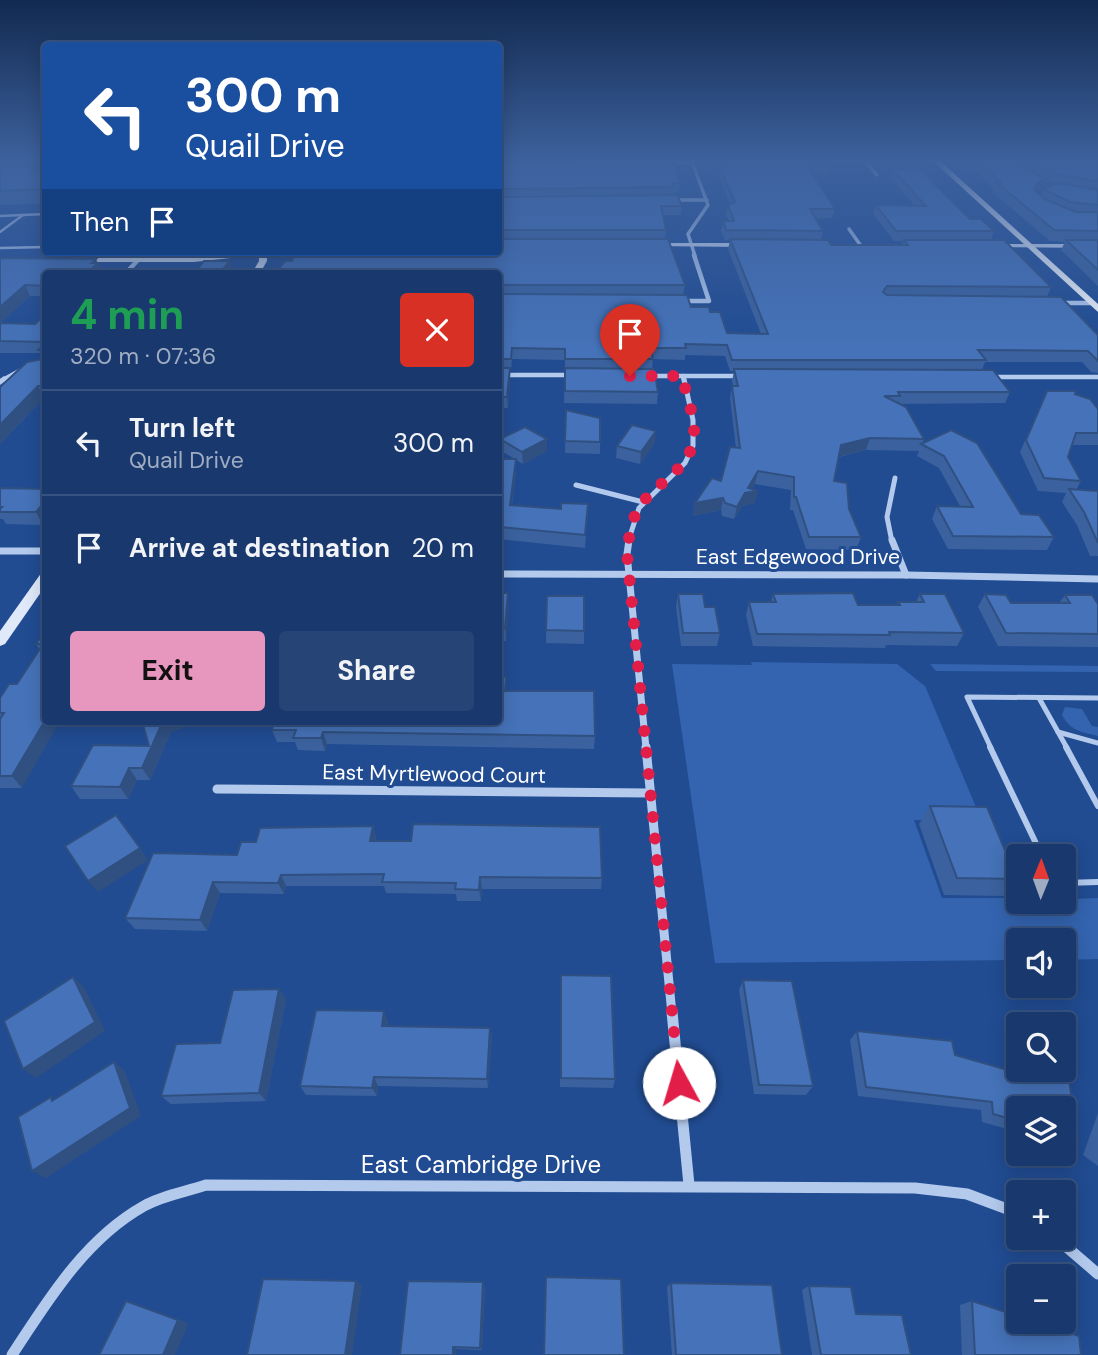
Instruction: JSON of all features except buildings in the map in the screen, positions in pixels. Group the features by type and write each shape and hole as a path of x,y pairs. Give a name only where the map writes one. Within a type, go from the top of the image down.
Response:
{"main road":[{"path":"1003,222 1094,306"}],"street":[{"path":"678,301 709,301 688,230 694,222"},
{"path":"849,229 860,246"},
{"path":"650,245 757,245"},
{"path":"848,246 874,246"},
{"path":"986,246 1098,246"},
{"path":"69,260 194,260 233,256"},
{"path":"129,270 137,261"},
{"path":"1049,303 1094,306"},
{"path":"0,382 14,372 26,368"},
{"path":"502,375 578,375"},
{"path":"643,376 742,376"},
{"path":"682,376 695,432 693,449 682,467 643,502 634,517 630,533 629,575 689,1185"},
{"path":"978,377 1098,377"},
{"path":"894,478 886,512 887,531 906,575"},
{"path":"576,485 643,502"},
{"path":"0,551 42,551"},
{"name":"East Edgewood Drive","path":"502,574 906,575 1098,579"},
{"path":"0,641 42,581"},
{"name":"East Myrtlewood Court","path":"217,789 650,793"},
{"name":"East Cambridge Drive","path":"12,1355 62,1280 101,1237 146,1205 206,1185 915,1188 967,1194 1006,1209"},
{"path":"1070,1250 1098,1274"}],"lane":[{"path":"0,248 42,247"},
{"path":"97,261 102,256"},
{"path":"1036,844 967,697 1098,698"},
{"path":"1039,698 1098,806"},
{"path":"1058,732 1098,743"},
{"path":"1076,883 1098,882"}],"shaded area":[{"path":"751,662 897,664 925,686 981,819 914,820 942,898 1006,898 1006,914 1076,914 1076,899 1098,898 1098,959 1076,960 1076,928 1006,928 1006,960 715,963 672,664 752,665"},
{"path":"930,664 1098,666 1098,672 936,671"},
{"path":"1065,707 1082,709 1092,726 1098,727 1098,736 1073,728 1062,715"}],"route":[{"path":"630,376 682,376 695,432 693,449 682,467 643,502 634,517 627,554 679,1083"}]}
